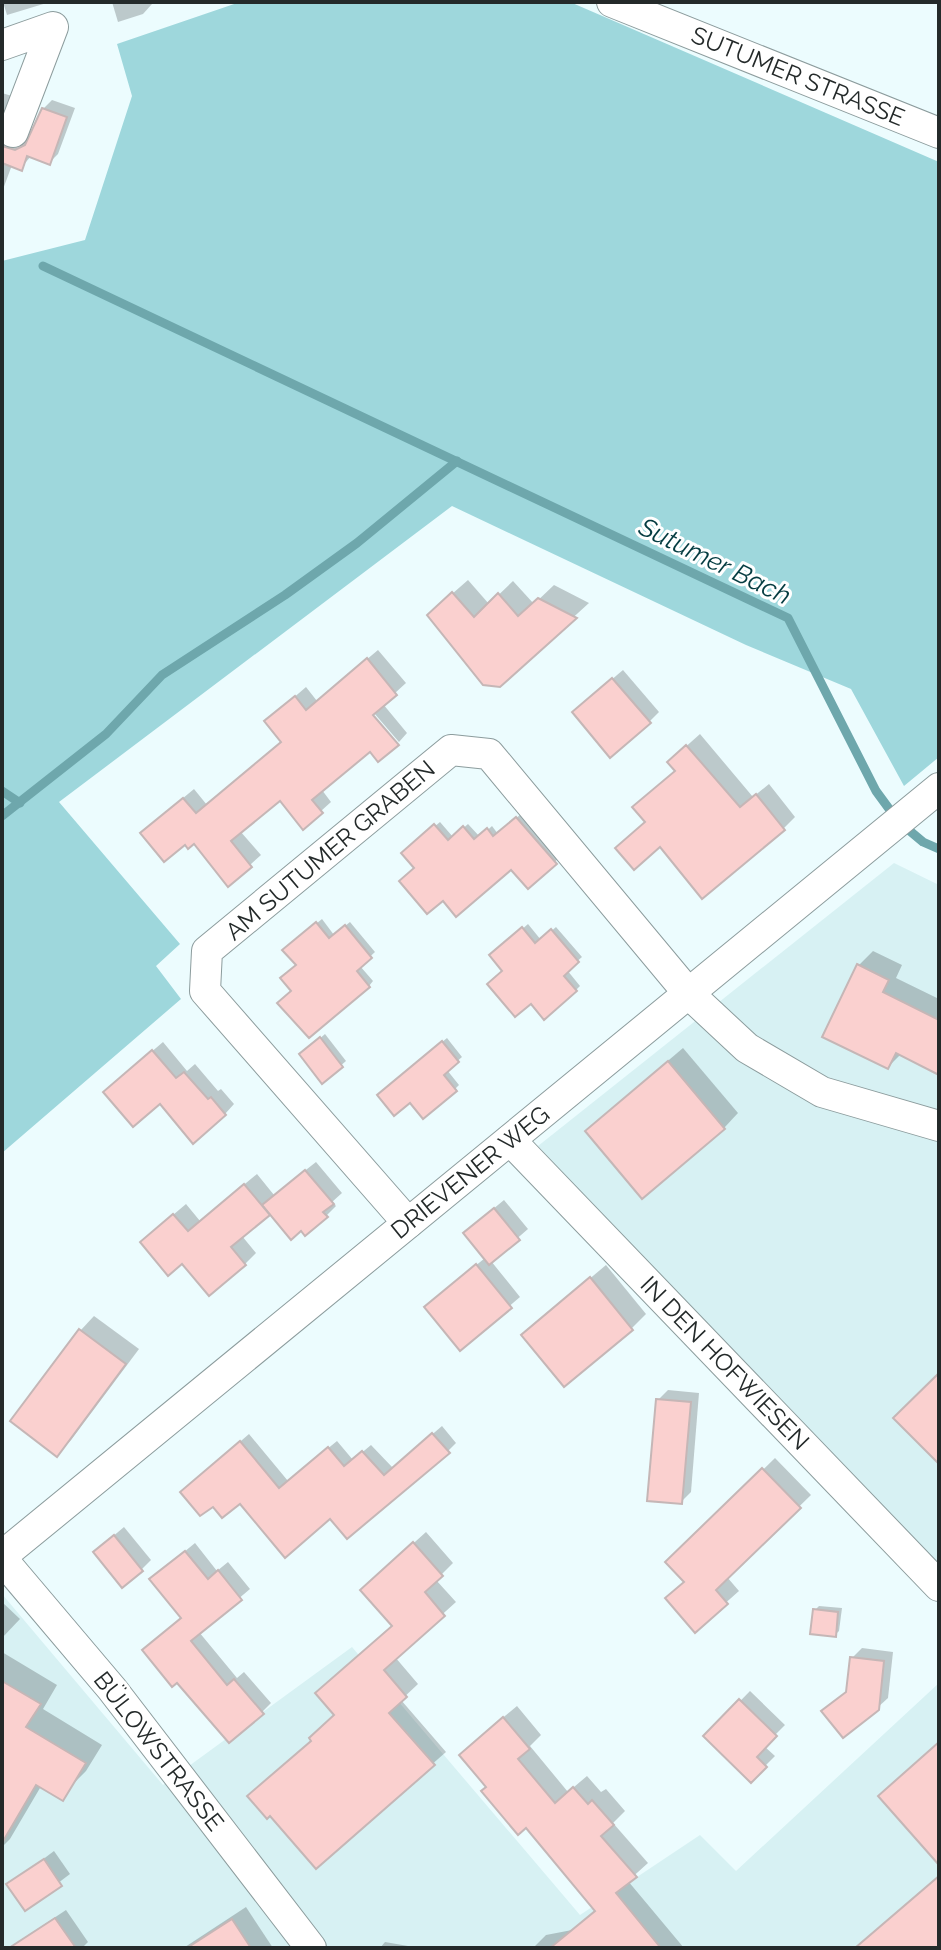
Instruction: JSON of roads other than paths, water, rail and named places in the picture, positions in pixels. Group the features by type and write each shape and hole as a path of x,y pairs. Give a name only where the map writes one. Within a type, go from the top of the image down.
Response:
{"street":[{"name":"SUTUMER STRASSE","path":"612,2 939,133"},
{"path":"2,45 53,27 13,132"},
{"name":"AM SUTUMER GRABEN","path":"408,1223 205,991 207,951 451,750 489,754 689,994 747,1048 822,1092 939,1126"},
{"name":"DRIEVENER WEG","path":"2,1558 939,788"},
{"name":"IN DEN HOFWIESEN","path":"510,1140 939,1586"},
{"name":"BÜLOWSTRASSE","path":"2,1558 112,1689 311,1948"}],"waterway":[{"name":"Sutumer Bach","path":"43,266 788,618 876,791 898,821 923,842 939,849"},
{"name":"Sutumer Bach","path":"2,816 106,734 162,675 285,595 357,543 457,461"},
{"path":"2,791 20,803"}]}
